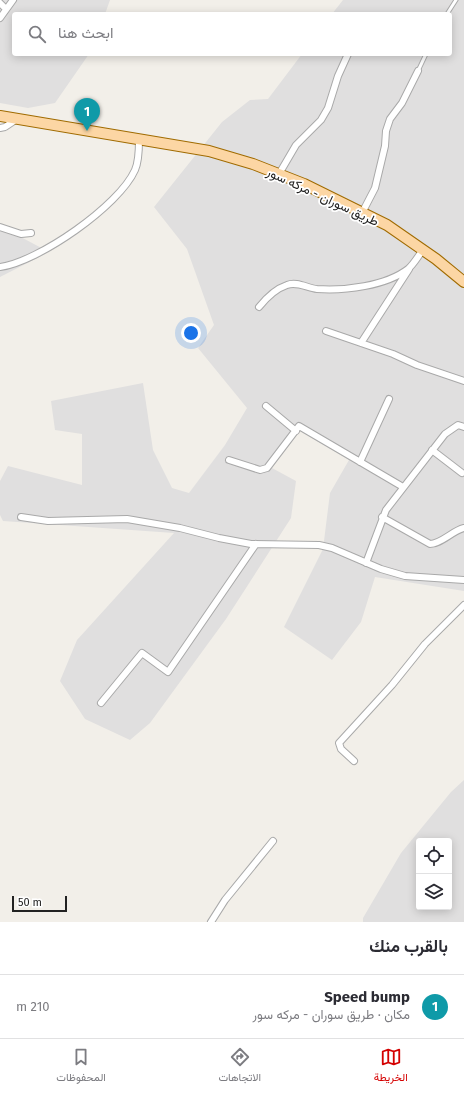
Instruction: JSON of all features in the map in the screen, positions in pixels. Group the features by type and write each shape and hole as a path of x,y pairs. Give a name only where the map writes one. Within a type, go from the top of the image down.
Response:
{"main road":[{"name":"طريق سوران - مركه سور","path":"0,116 209,151 253,164 304,184 387,225 423,250 464,282"}],"street":[{"path":"0,18 13,0"},
{"path":"0,3 6,9"},
{"path":"279,174 288,156 296,145 321,120 328,108 338,76 347,56"},
{"path":"362,213 375,188 382,161 386,131 390,119 402,103 418,71"},
{"path":"0,112 16,119"},
{"path":"0,128 16,119"},
{"path":"0,267 24,259 75,232 107,205 127,184 136,170 139,154 139,140"},
{"path":"0,227 21,234 31,233"},
{"path":"361,343 409,268 423,250"},
{"path":"259,307 267,296 288,284 298,284 314,289 348,288 394,278 409,268"},
{"path":"326,331 464,381"},
{"path":"360,462 389,399"},
{"path":"266,406 296,431"},
{"path":"366,564 382,517 432,450 450,429 458,425 464,427"},
{"path":"229,460 260,470 266,468 299,426 403,488"},
{"path":"432,450 462,473"},
{"path":"21,517 48,521 127,519 180,528 219,538 256,544 319,545 332,548 366,564 405,576 464,580"},
{"path":"382,517 430,544 435,544 451,532 464,528"},
{"path":"101,703 142,653 168,672 256,544"},
{"path":"354,761 341,750 339,743 392,685 425,644 464,605"},
{"path":"211,922 225,900 273,841"}],"lane":[{"path":"448,12 456,0"},
{"path":"418,71 425,56"}],"shaded area":[{"path":"0,0 110,0 106,12 12,12 12,56 88,56 55,103 28,108 0,103"},
{"path":"343,0 464,0 464,591 375,577 361,622 332,660 284,627 323,549 330,493 349,460 300,431 272,468 296,481 291,518 226,619 150,723 130,740 85,719 60,681 77,640 174,533 3,521 0,515 0,481 8,466 82,485 82,434 55,430 51,401 143,383 153,450 172,488 189,493 225,445 247,408 198,348 214,325 187,249 154,207 222,122 250,100 268,99 300,56 452,56 452,12 334,12"},
{"path":"0,226 49,252 0,277"},
{"path":"464,780 464,922 363,922 363,918 401,853 451,792"}],"place":[{"name":"Speed bump","path":"87,131"}]}
